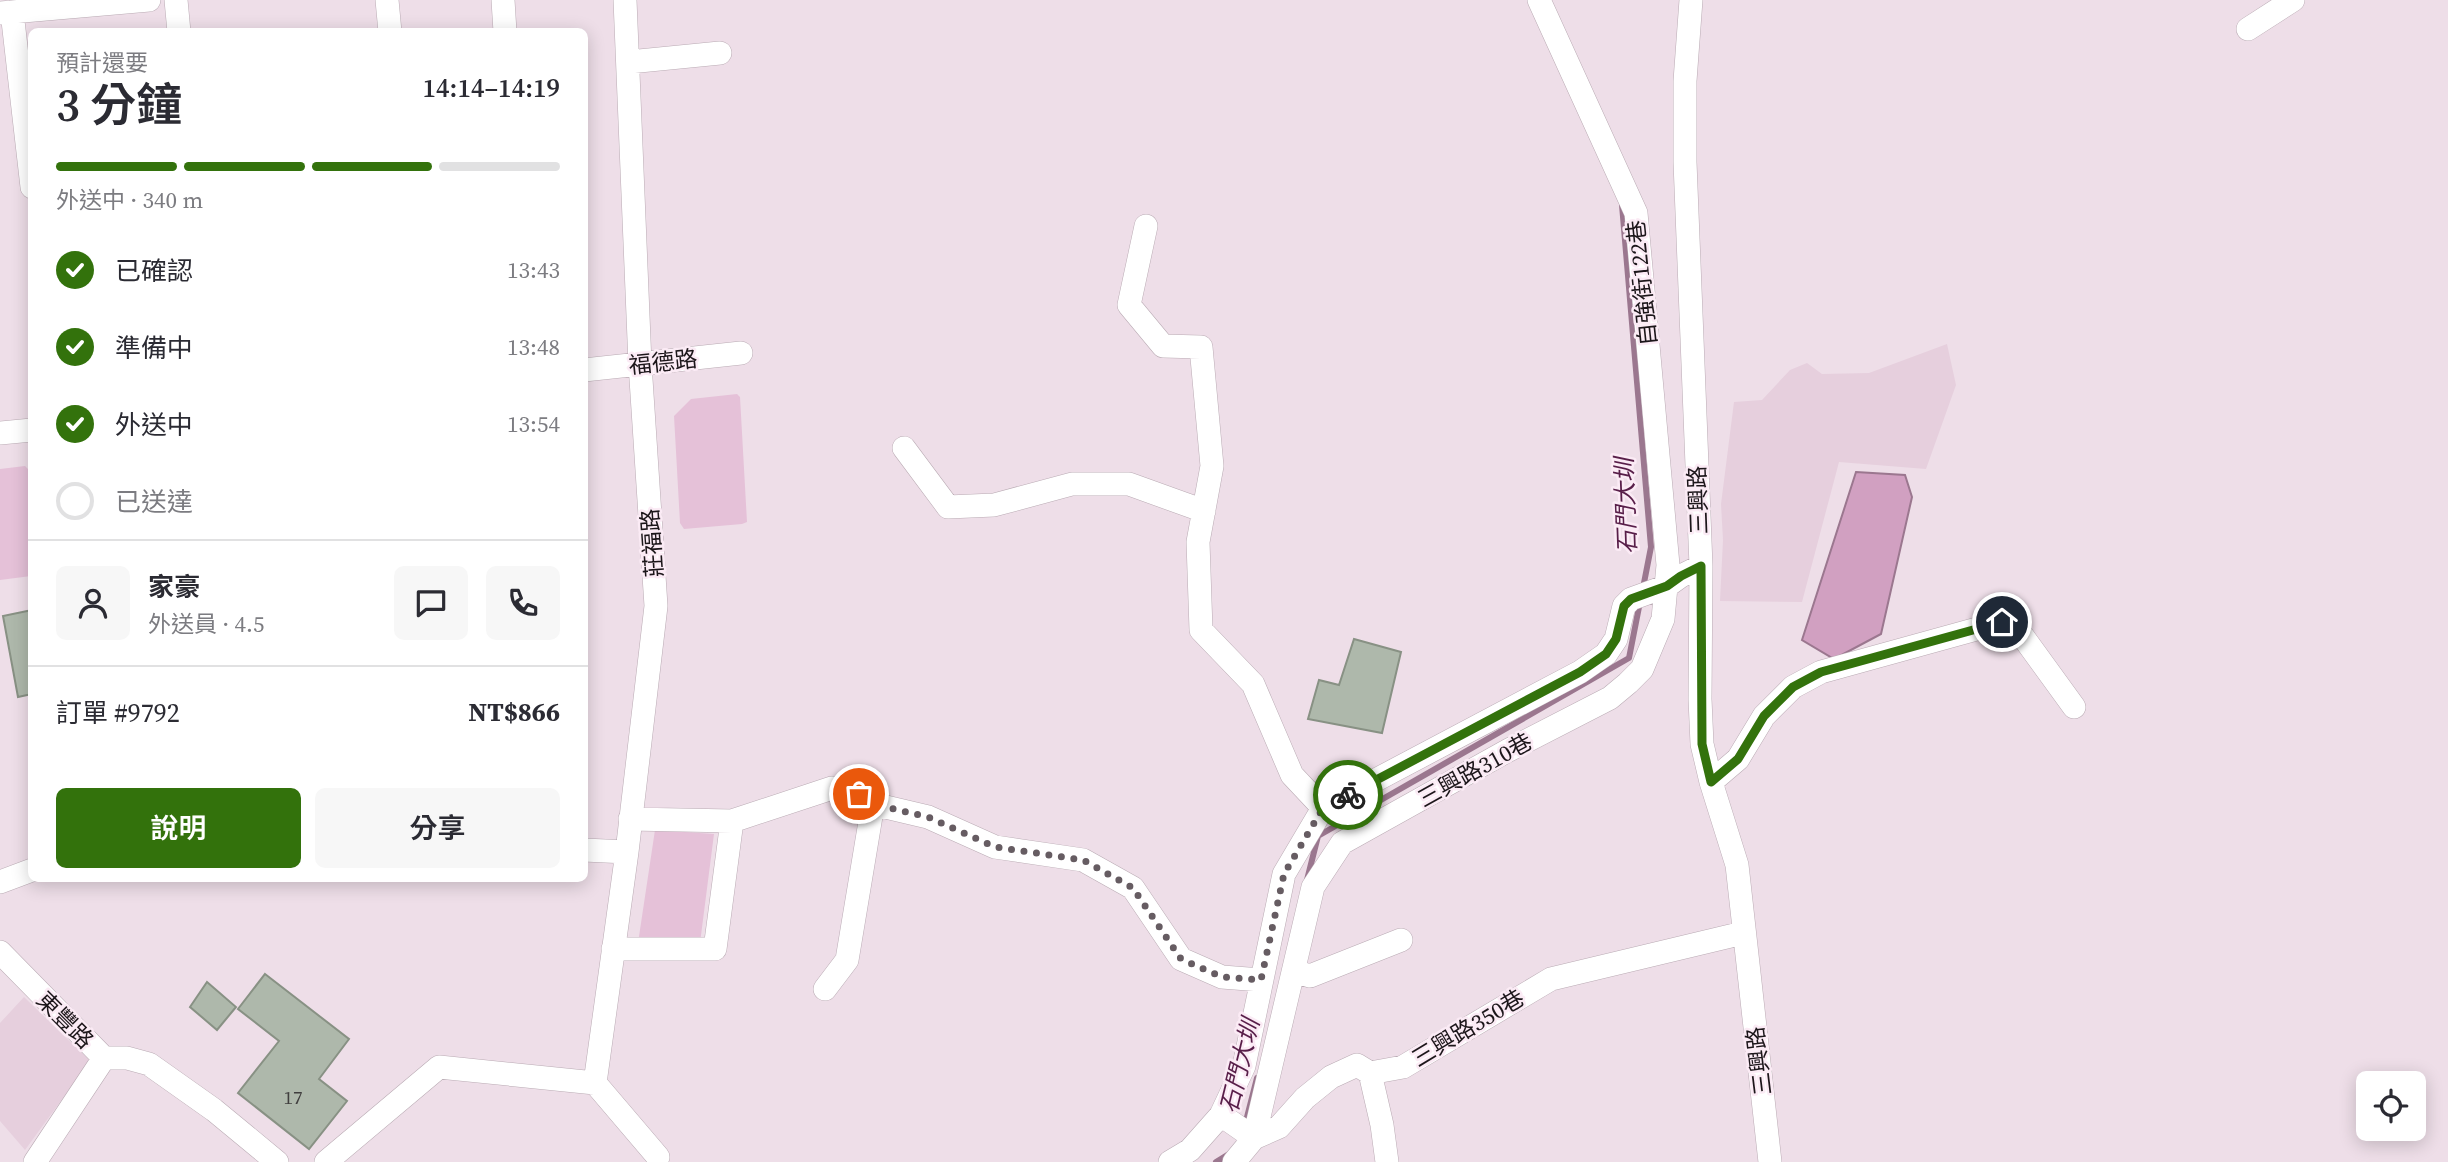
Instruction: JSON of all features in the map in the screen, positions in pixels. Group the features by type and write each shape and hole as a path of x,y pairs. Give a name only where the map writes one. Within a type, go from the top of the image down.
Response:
{"street":[{"path":"28,160 6,12 149,0"},
{"path":"176,0 179,28"},
{"path":"387,0 390,28"},
{"path":"503,0 505,28"},
{"name":"莊福路","path":"595,1083 656,606 640,364 625,0"},
{"name":"自強街122巷","path":"1539,0 1636,213 1668,565 1665,587"},
{"name":"三興路","path":"1691,0 1685,81 1685,162 1701,566 1702,744 1737,864 1770,1162"},
{"path":"2248,29 2292,0"},
{"path":"629,62 720,53"},
{"path":"1146,226 1129,305 1163,346 1201,347 1212,466 1198,542 1201,630 1253,684 1292,775 1323,808 1284,874 1244,1066 1224,1117 1190,1150 1170,1162"},
{"name":"福德路","path":"588,370 741,353"},
{"path":"0,433 28,430"},
{"path":"904,448 948,507 994,505 1072,484 1129,484 1203,511"},
{"name":"三興路310巷","path":"1323,808 1580,672 1606,654 1616,639 1624,606 1636,597 1665,587 1701,566"},
{"name":"三興路310巷","path":"1234,1162 1252,1136 1314,887 1342,843 1507,751 1610,698 1642,669 1663,619 1665,587"},
{"path":"1711,782 1738,759 1764,716 1793,687 1821,672 2002,622 2013,624 2074,707"},
{"path":"630,819 732,821 832,788 859,794 873,804 928,817 995,847 1083,860 1133,888 1181,959 1222,977 1261,980"},
{"path":"825,989 847,960 873,804"},
{"path":"613,949 715,948 732,821"},
{"path":"588,850 626,852"},
{"path":"0,882 28,872"},
{"name":"三興路350巷","path":"1252,1136 1279,1127 1305,1098 1331,1077 1357,1065 1370,1073 1403,1067 1551,979 1743,933"},
{"path":"1294,971 1310,976 1401,940"},
{"name":"東豐路","path":"0,952 104,1058 35,1162"},
{"path":"104,1058 127,1058 149,1064 214,1110 277,1162"},
{"path":"326,1162 439,1067 595,1083 658,1157"},
{"path":"1370,1073 1387,1162"},
{"path":"1224,1117 1252,1136"}],"shaded area":[{"path":"1947,344 1956,385 1926,469 1839,462 1802,602 1720,601 1723,540 1721,504 1734,402 1762,400 1790,370 1807,363 1822,374 1869,373"},
{"path":"737,394 740,397 747,522 684,529 680,523 674,416 691,399"},
{"path":"25,466 28,469 28,576 0,580 0,469"},
{"path":"1856,472 1905,475 1912,497 1881,634 1834,659 1802,640"},
{"path":"655,830 714,834 700,943 638,943"},
{"path":"24,997 90,1061 25,1150 0,1121 0,1023"}],"building":[{"path":"28,611 28,695 18,697 3,616"},
{"path":"1354,639 1401,652 1382,733 1308,719 1319,680 1339,685"},
{"path":"265,974 349,1039 319,1079 347,1101 309,1149 238,1093 279,1041 238,1009"},
{"path":"207,982 236,1007 217,1030 190,1007"}],"waterway":[{"name":"石門大圳","path":"1622,205 1651,547 1643,588"},
{"name":"石門大圳","path":"1307,880 1318,836 1629,658 1640,602"},
{"name":"石門大圳","path":"1245,1125 1257,1078"},
{"name":"石門大圳","path":"1216,1162 1229,1154"}],"way so far":[{"path":"859,794 873,804 928,817 995,847 1083,860 1133,888 1181,959 1222,977 1261,980 1284,874 1323,808 1348,795"}],"route":[{"path":"1348,795 1580,672 1606,654 1616,639 1624,606 1631,599 1667,586 1701,566 1702,744 1711,782 1738,759 1764,716 1793,687 1821,672 2002,622"}]}
